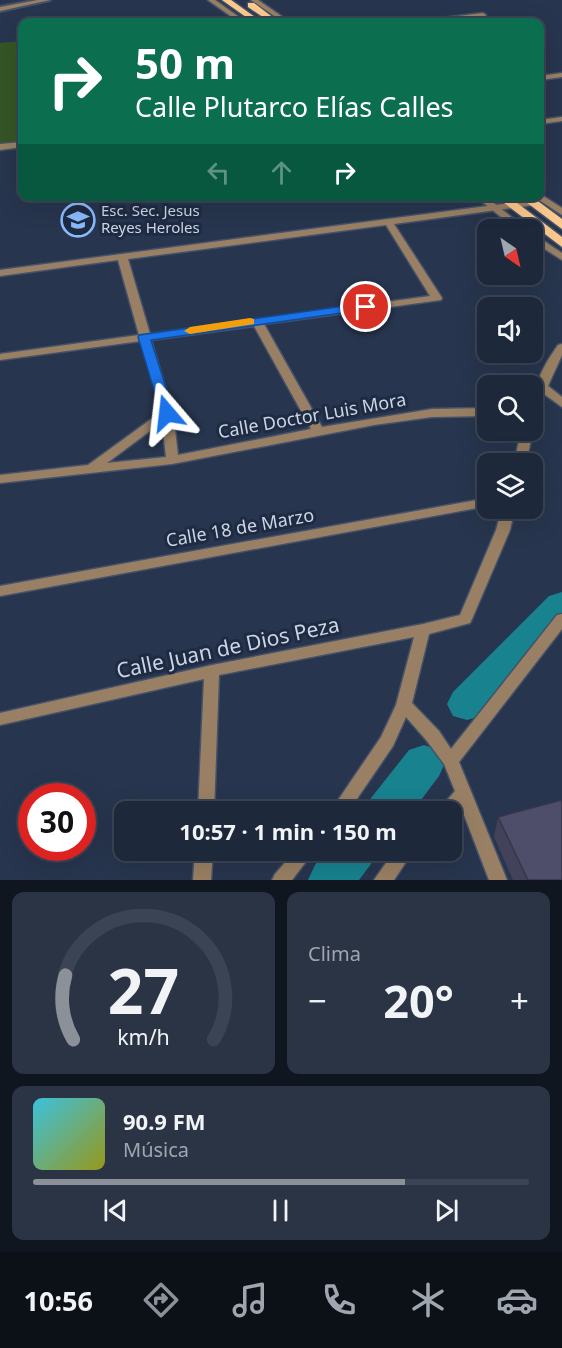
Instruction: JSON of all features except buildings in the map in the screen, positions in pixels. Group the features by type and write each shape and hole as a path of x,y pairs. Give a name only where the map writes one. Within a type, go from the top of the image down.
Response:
{"main road":[{"path":"226,0 252,18"},
{"path":"243,0 269,18"},
{"path":"533,201 562,225"},
{"path":"497,202 512,205 562,243"}],"street":[{"path":"211,0 237,18"},
{"path":"255,0 281,18"},
{"path":"459,18 483,15"},
{"path":"544,77 562,75"},
{"path":"544,121 562,119"},
{"path":"0,147 18,145"},
{"path":"512,205 525,201"},
{"path":"537,201 559,208"},
{"path":"0,273 388,221 497,202 513,219"},
{"path":"0,357 437,298 388,221"},
{"path":"543,244 562,257"},
{"path":"122,256 167,413 172,460"},
{"path":"257,321 318,431"},
{"path":"543,384 552,361 562,347"},
{"path":"543,388 562,403"},
{"name":"Calle Doctor Luis Mora","path":"0,479 172,460 318,431 432,413 477,412"},
{"path":"92,468 167,413"},
{"name":"Calle 18 de Marzo","path":"0,591 477,504"},
{"name":"Calle Juan de Dios Peza","path":"0,719 212,671 423,630 465,618 506,519"},
{"path":"451,761 562,619"},
{"path":"346,801 387,741 404,705 423,630"},
{"path":"206,801 212,671"},
{"path":"404,705 434,736 451,761 498,880"},
{"path":"456,801 464,793"},
{"path":"202,880 203,861"},
{"path":"281,880 297,861"},
{"path":"383,880 398,861"}],"lane":[{"path":"0,9 47,0"}],"green space":[{"path":"18,41 18,142 0,144 0,43"}],"waterway":[{"path":"467,704 562,606"},
{"path":"395,801 424,763"},
{"path":"331,880 346,861"}],"slow traffic":[{"path":"190,331 250,322"}],"place":[{"name":"Esc. Sec. Jesus Reyes Heroles","path":"78,220"}],"route":[{"path":"167,413 144,337 366,307"}]}
